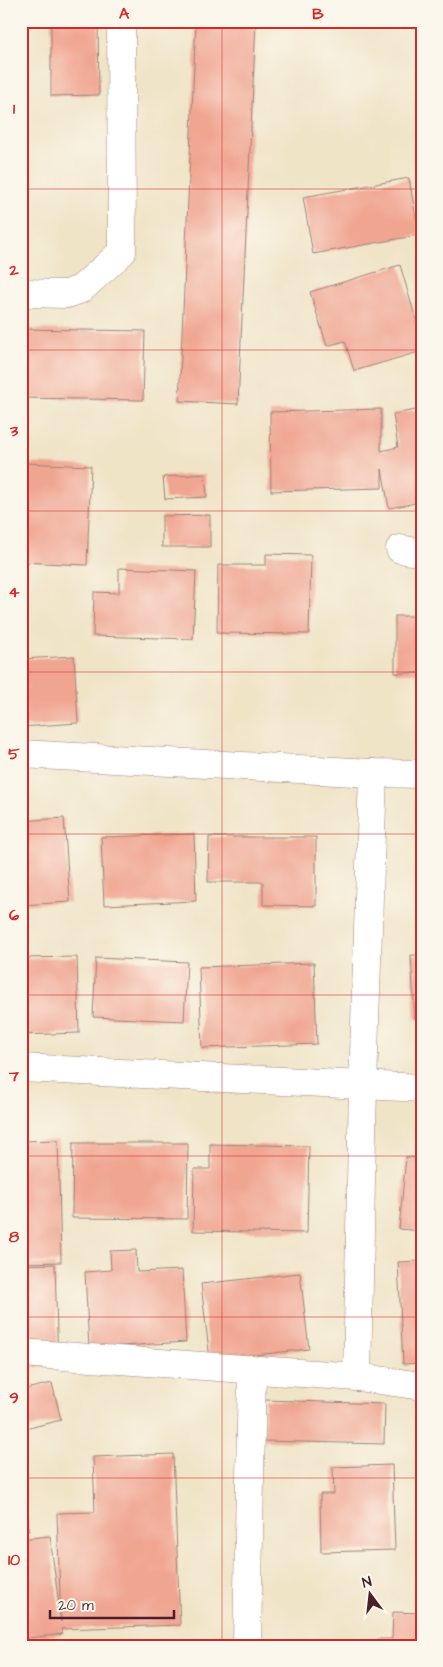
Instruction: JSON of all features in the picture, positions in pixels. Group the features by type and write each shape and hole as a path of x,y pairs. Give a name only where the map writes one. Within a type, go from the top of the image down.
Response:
{"street":[{"path":"21,293 67,294 81,289 122,252 121,21"},
{"path":"21,754 422,774"},
{"path":"357,1377 363,1086 373,773"},
{"path":"21,1068 422,1088"},
{"path":"21,1353 357,1377 422,1386"},
{"path":"248,1646 252,1369"}],"building":[{"path":"51,21 98,21 99,95 51,96"},
{"path":"196,21 256,21 238,404 179,401"},
{"path":"409,178 419,235 313,254 303,197"},
{"path":"400,265 422,340 422,351 354,371 345,341 327,346 310,292"},
{"path":"21,329 145,331 143,400 21,398"},
{"path":"381,409 381,451 398,447 393,414 422,409 422,502 389,508 382,469 382,488 271,491 270,412"},
{"path":"25,463 91,466 87,565 21,562"},
{"path":"205,474 207,497 165,499 163,477"},
{"path":"210,515 210,547 162,547 162,516"},
{"path":"266,554 311,555 309,634 217,633 218,565 266,565"},
{"path":"119,568 196,571 193,639 93,636 94,592 119,593"},
{"path":"395,616 422,616 422,673 395,673"},
{"path":"74,656 78,723 21,727 21,659"},
{"path":"64,818 70,902 21,905 21,821"},
{"path":"194,834 196,901 104,905 101,837"},
{"path":"209,837 316,837 316,906 263,905 263,882 208,882"},
{"path":"411,955 422,955 422,1019 415,1019"},
{"path":"77,957 79,1033 21,1035 21,958"},
{"path":"96,958 187,962 184,1021 93,1017"},
{"path":"314,963 317,1044 202,1048 199,967"},
{"path":"420,1128 422,1128 422,1231 399,1229 406,1157 417,1158"},
{"path":"58,1140 61,1262 21,1263 21,1141"},
{"path":"73,1143 188,1143 187,1219 72,1218"},
{"path":"210,1144 309,1146 307,1233 193,1231 194,1169 210,1169"},
{"path":"136,1250 137,1272 182,1270 186,1342 89,1348 85,1272 111,1270 110,1251"},
{"path":"422,1261 422,1363 403,1364 398,1262"},
{"path":"55,1264 58,1367 21,1367 21,1265"},
{"path":"300,1273 309,1349 210,1360 201,1284"},
{"path":"52,1383 61,1420 21,1430 21,1390"},
{"path":"265,1400 385,1404 384,1444 264,1441"},
{"path":"173,1454 180,1625 61,1629 62,1634 21,1639 21,1539 50,1536 61,1622 57,1513 95,1512 93,1457"},
{"path":"392,1465 395,1550 321,1552 320,1494 334,1494 333,1467"},
{"path":"21,1467 23,1467 29,1531 21,1532"},
{"path":"393,1612 422,1613 422,1646 377,1646 377,1639 392,1639"}]}
